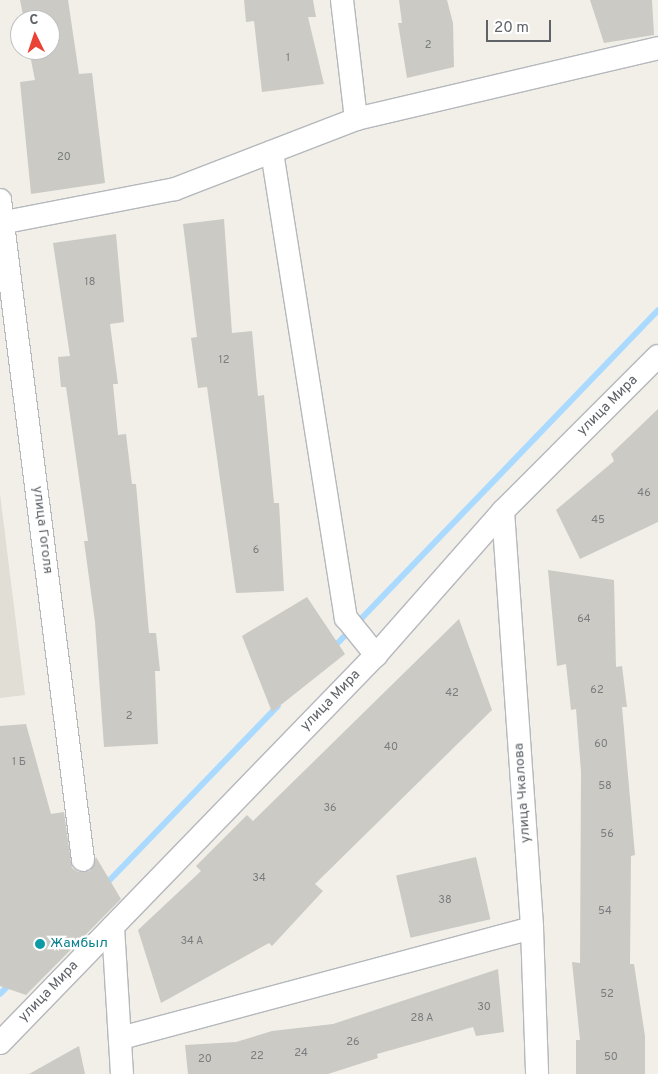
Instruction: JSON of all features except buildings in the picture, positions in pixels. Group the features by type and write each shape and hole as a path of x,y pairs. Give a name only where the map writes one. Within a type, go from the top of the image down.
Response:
{"street":[{"path":"342,0 356,119"},
{"path":"1,223 175,189 356,119 658,48"},
{"path":"272,152 346,618 376,655"},
{"name":"улица Гоголя","path":"0,200 1,223 83,860"},
{"name":"улица Мира","path":"0,1043 376,655 503,511 658,356"},
{"name":"улица Чкалова","path":"503,511 532,928 537,1074"},
{"path":"113,927 122,1074"},
{"path":"120,1038 532,928"}],"shaded area":[{"path":"0,494 25,695 0,698"}],"waterway":[{"path":"333,648 658,310"},
{"path":"104,886 278,706"},
{"path":"0,994 11,983"}],"place":[{"name":"Жамбыл","path":"40,944"}]}
